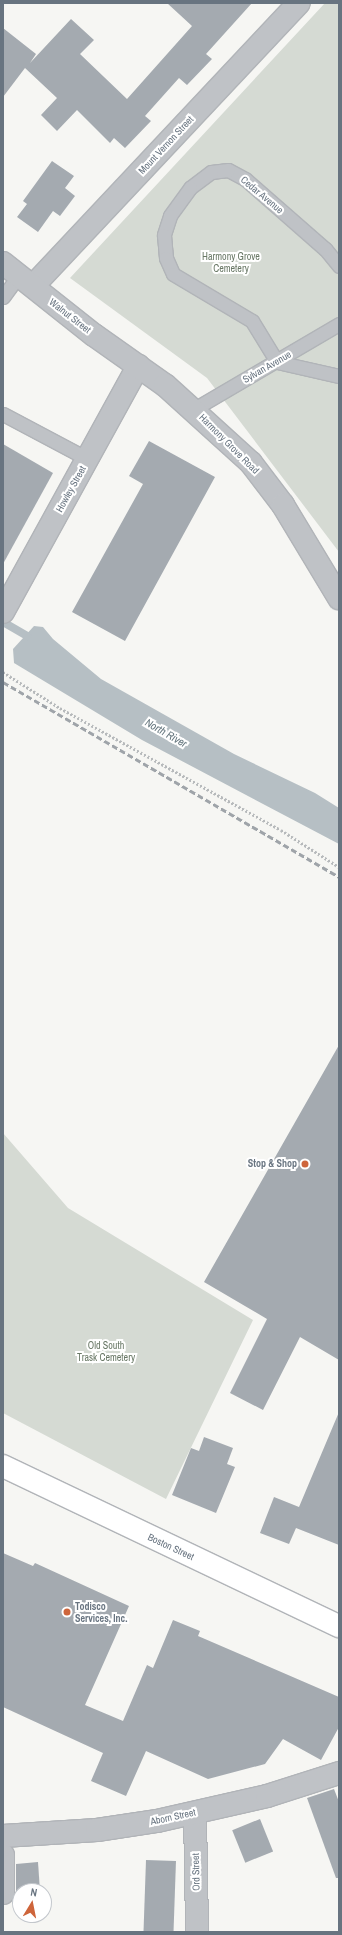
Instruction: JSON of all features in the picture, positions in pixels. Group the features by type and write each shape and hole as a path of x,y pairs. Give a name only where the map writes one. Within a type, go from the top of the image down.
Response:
{"main road":[{"name":"Boston Street","path":"3,1466 339,1626"}],"street":[{"name":"Mount Vernon Street","path":"18,275 299,3"},
{"name":"Walnut Street","path":"18,275 138,366"},
{"name":"Harmony Grove Road","path":"138,366 194,409 251,463 283,505 339,598"},
{"name":"Howley Street","path":"5,608 138,366"},
{"name":"Aborn Street","path":"3,1836 98,1830 195,1812 267,1796 339,1774"},
{"name":"Ord Street","path":"195,1812 197,1932"},
{"path":"3,1855 3,1893"}],"lane":[{"name":"Cedar Avenue","path":"277,362 252,321 173,274 166,258 164,235 170,216 190,188 211,172 228,170 245,178 325,249 339,266"},
{"path":"3,297 18,275"},
{"name":"Sylvan Avenue","path":"194,409 277,362 339,324"},
{"path":"277,362 339,376"},
{"path":"3,414 88,459"}],"path":[{"path":"3,672 60,708 281,830 339,867"}],"green space":[{"name":"Harmony Grove Cemetery","path":"325,3 339,3 339,552 207,378 70,278"},
{"name":"Old South Trask Cemetery","path":"3,1133 68,1208 253,1320 166,1499 3,1413"}],"water":[{"path":"34,626 43,627 53,639 101,679 234,754 315,793 339,808 339,844 142,740 14,663 13,649"}],"building":[{"path":"167,3 252,3 206,54 212,59 187,85 179,78 145,116 151,121 125,148 114,138 110,143 77,110 57,131 41,115 57,98 25,68 3,97 3,28 36,54 30,63 71,19 94,40 80,54 127,99 192,26"},
{"path":"52,161 74,176 65,188 75,196 60,216 53,211 38,232 17,217 27,204 23,201"},
{"path":"149,441 215,477 125,641 72,612 143,484 129,476"},
{"path":"3,444 53,473 3,564"},
{"name":"Stop & Shop","path":"339,1045 339,1360 300,1337 263,1410 230,1393 267,1319 204,1282"},
{"path":"339,1412 339,1545 296,1528 289,1544 260,1533 274,1497 299,1507"},
{"path":"204,1437 233,1448 227,1464 235,1467 216,1513 172,1495 191,1448 199,1451"},
{"path":"3,1553 33,1566 35,1563 129,1606 85,1705 123,1721 147,1665 153,1668 173,1620 200,1631 198,1636 339,1697 339,1727 321,1760 283,1739 265,1764 208,1779 146,1751 126,1796 91,1781 103,1753 3,1707"},
{"path":"334,1789 339,1802 339,1878 336,1878 307,1798"},
{"path":"260,1819 273,1851 245,1863 232,1830"},
{"path":"146,1860 176,1861 174,1932 143,1932"},
{"path":"38,1862 39,1883 16,1883 16,1864"}],"waterway":[{"name":"North River","path":"3,622 27,636"}],"railway":[{"path":"3,682 339,877"}],"place":[{"name":"Stop & Shop","path":"305,1164"},
{"name":"Todisco Services, Inc.","path":"67,1612"}]}
